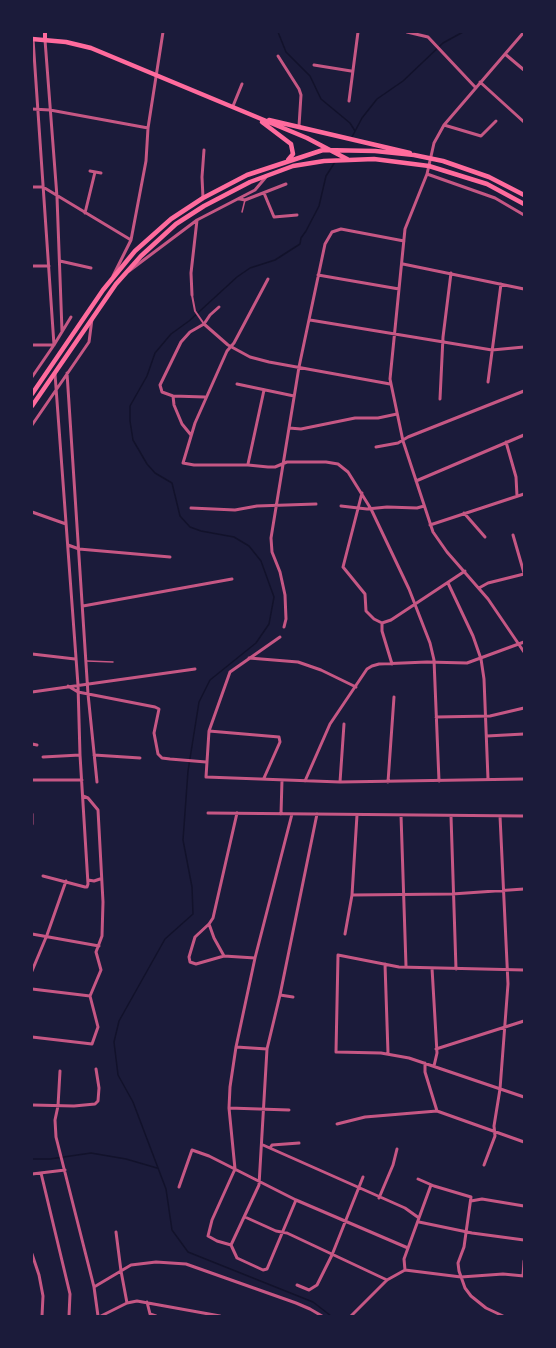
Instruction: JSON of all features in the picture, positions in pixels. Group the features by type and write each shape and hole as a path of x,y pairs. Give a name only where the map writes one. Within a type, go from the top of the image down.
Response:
{"main road":[{"path":"33,32 32,39 91,48 336,151 347,159"},
{"path":"45,32 45,40"},
{"path":"255,117 404,150 414,155"},
{"path":"255,117 291,144 293,154 287,161"},
{"path":"32,394 111,280 151,236 171,219 203,198 247,175 330,149"},
{"path":"336,151 375,151 431,158 489,177 525,195"},
{"path":"32,406 125,273 156,240 176,224 234,189 292,166 333,160 375,159 429,166 487,184 525,204"}],"street":[{"path":"111,280 131,240 146,161 148,128 163,32"},
{"path":"349,101 357,32"},
{"path":"407,32 424,35 431,40 476,88"},
{"path":"525,32 444,125 434,143 427,174 406,226 390,384 404,441 430,525 442,546 479,588 525,652"},
{"path":"32,39 54,345"},
{"path":"45,40 57,197 62,331"},
{"path":"505,53 525,70"},
{"path":"278,56 299,88 301,95 299,126"},
{"path":"314,65 351,71"},
{"path":"480,82 525,122"},
{"path":"232,108 242,84"},
{"path":"32,109 50,110 148,128"},
{"path":"444,125 481,136 496,121"},
{"path":"203,198 201,177 204,150"},
{"path":"90,171 101,173"},
{"path":"85,213 95,172"},
{"path":"427,174 495,198 525,215"},
{"path":"125,273 138,266 197,220 255,190 268,176"},
{"path":"238,199 245,200 286,184"},
{"path":"32,187 43,187 131,240"},
{"path":"264,193 274,217 297,215"},
{"path":"197,220 191,273 195,311 198,318 231,347 260,360 390,384"},
{"path":"284,627 285,595 271,547 299,367 325,244 332,232 341,229 404,241"},
{"path":"60,261 91,268"},
{"path":"403,264 525,289"},
{"path":"32,266 49,266"},
{"path":"440,399 443,340 451,273"},
{"path":"318,275 400,290"},
{"path":"268,279 227,351 190,435 183,463 273,467 283,464 326,462 338,464 348,472 371,509 409,589 428,637 434,662 439,781"},
{"path":"488,382 501,284"},
{"path":"206,397 173,396 162,392 160,387 181,342 190,332 204,324 219,307"},
{"path":"32,377 71,317"},
{"path":"32,425 91,338 92,318"},
{"path":"309,320 394,335 443,340 492,350 525,347"},
{"path":"32,345 54,345"},
{"path":"43,876 87,887 78,685 55,372"},
{"path":"68,373 88,694 97,782"},
{"path":"237,384 294,396"},
{"path":"248,465 264,390"},
{"path":"376,447 404,441 408,437 525,391"},
{"path":"173,396 174,405 190,435"},
{"path":"289,428 301,429 355,418 378,418 397,414"},
{"path":"416,481 525,435"},
{"path":"506,442 516,477 517,496"},
{"path":"362,493 343,567 365,594 366,611 376,621 382,623 465,571"},
{"path":"430,525 525,494"},
{"path":"191,508 235,510 257,506 316,504"},
{"path":"341,506 371,509 424,506"},
{"path":"32,512 66,524"},
{"path":"464,513 485,537"},
{"path":"479,588 488,583 524,574 513,534"},
{"path":"67,544 79,549 170,557"},
{"path":"83,606 232,579"},
{"path":"448,583 473,636 481,659 488,779"},
{"path":"382,623 382,631 392,664"},
{"path":"280,637 230,672 209,731 206,777 340,782 525,779"},
{"path":"305,781 330,724 372,666 434,662 463,663 481,659 525,642"},
{"path":"32,654 75,659"},
{"path":"248,658 298,662 356,687"},
{"path":"32,692 195,669"},
{"path":"68,686 78,692 159,709 154,733 158,754 162,758 206,762"},
{"path":"388,782 394,697"},
{"path":"436,717 485,716 525,708"},
{"path":"340,782 344,724"},
{"path":"209,731 280,739 263,779"},
{"path":"486,736 525,734"},
{"path":"32,744 37,745"},
{"path":"43,758 80,754"},
{"path":"94,755 140,759"},
{"path":"32,780 82,780"},
{"path":"281,812 282,780"},
{"path":"32,1037 92,1044 98,1027 90,996 101,970 96,957 102,936 103,920 98,810 88,798 83,796"},
{"path":"208,813 525,816"},
{"path":"237,813 218,902 209,924 195,938 190,951 190,962 196,964 224,956 255,958"},
{"path":"32,814 32,824"},
{"path":"231,1245 208,1236 212,1220 235,1169 229,1108 236,1047 255,958 292,814"},
{"path":"296,1200 266,1270 245,1263 234,1255 231,1245 260,1183 267,1049 316,814"},
{"path":"345,934 352,895 357,815"},
{"path":"401,815 406,967"},
{"path":"451,816 456,969"},
{"path":"484,1165 494,1141 508,970 502,891 500,816"},
{"path":"88,880 100,879"},
{"path":"32,971 66,881"},
{"path":"352,895 452,894 525,889"},
{"path":"209,924 224,956"},
{"path":"32,934 99,946"},
{"path":"525,970 406,967 338,955 336,1052 388,1053 525,1097"},
{"path":"385,964 388,1053"},
{"path":"432,968 436,1049 434,1066"},
{"path":"32,989 90,996"},
{"path":"280,995 293,997"},
{"path":"436,1049 525,1021"},
{"path":"236,1047 267,1049"},
{"path":"425,1063 425,1072 437,1112"},
{"path":"32,1105 95,1104 98,1101 99,1088 96,1069"},
{"path":"60,1071 55,1120 58,1146 94,1287 99,1317 127,1303 137,1301 220,1317"},
{"path":"229,1108 289,1110"},
{"path":"337,1124 365,1117 437,1112 525,1142"},
{"path":"270,1148 272,1145 298,1143"},
{"path":"263,1145 408,1210 419,1220 466,1231 525,1240"},
{"path":"379,1198 398,1149"},
{"path":"179,1187 192,1150 296,1200 408,1248"},
{"path":"32,1174 65,1170"},
{"path":"41,1173 70,1294 69,1317"},
{"path":"297,1285 309,1290 315,1288 332,1255 363,1177"},
{"path":"418,1179 471,1199 525,1206"},
{"path":"405,1270 404,1259 431,1185"},
{"path":"471,1199 464,1247 458,1263 461,1277 471,1296 486,1308 503,1317"},
{"path":"245,1217 387,1280"},
{"path":"116,1232 127,1303"},
{"path":"32,1254 43,1296 42,1317"},
{"path":"351,1317 387,1280 405,1270 461,1277 502,1274 524,1276 525,1261"},
{"path":"94,1287 131,1266 156,1262 186,1264 296,1303 322,1317"},
{"path":"147,1302 150,1314 156,1317"}],"lane":[{"path":"242,212 245,200"},
{"path":"86,661 113,662"}],"waterway":[{"path":"278,32 286,52 310,76 321,99 350,123 355,131"},
{"path":"352,137 362,118 377,99 403,81 443,43 463,32"},
{"path":"331,1316 313,1302 188,1252 172,1230 166,1189 133,1102 118,1075 114,1042 119,1021 165,939 193,914 192,887 183,840 188,771 199,702 210,680 256,643 269,624 274,597 261,561 249,546 234,537 190,527 180,516 172,483 155,473 133,440 130,406 147,376 155,353 171,334 189,321 237,277 250,268 275,260 300,244 319,206 326,176 342,151"},
{"path":"32,1159 50,1159 91,1153 126,1159 157,1168"}]}
